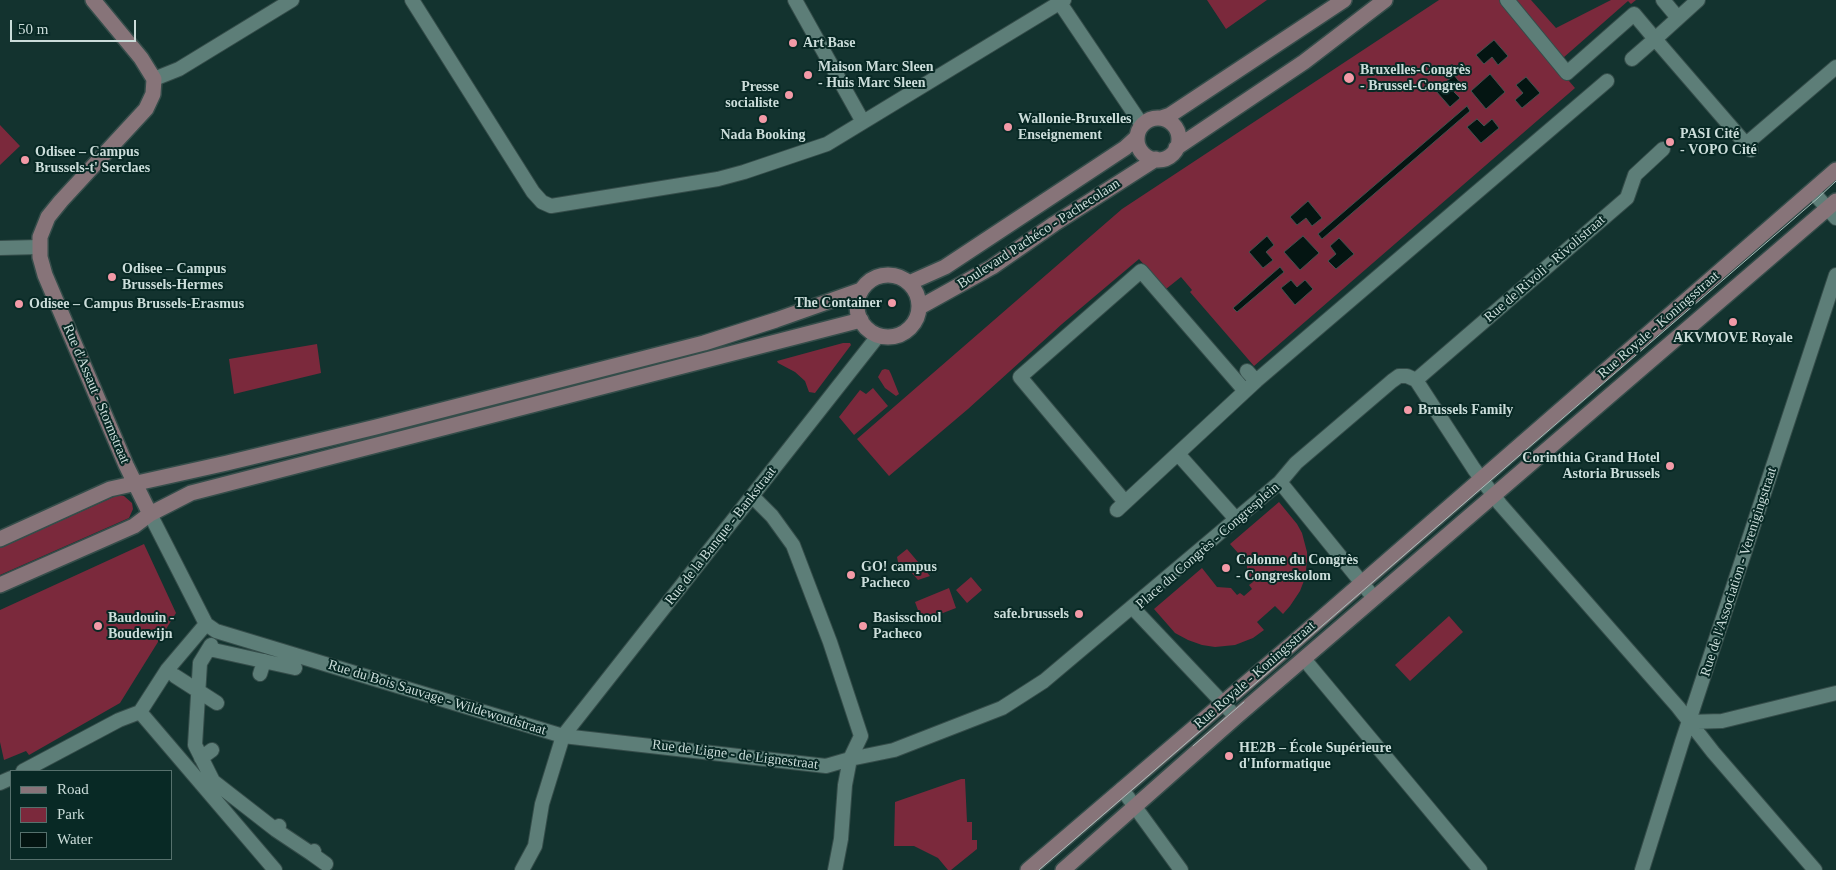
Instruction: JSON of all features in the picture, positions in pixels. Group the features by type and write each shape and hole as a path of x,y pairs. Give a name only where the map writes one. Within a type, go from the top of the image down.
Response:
{"street":[{"path":"0,248 39,247 42,229 48,217 146,109 153,94 154,79 141,58 93,0"},
{"path":"154,79 179,69 292,0"},
{"path":"412,0 533,192 542,202 551,206 718,179 827,144 1062,1 1140,131 1140,150 1150,158 1167,157 1176,148 1304,62 1385,0"},
{"path":"796,0 863,122"},
{"path":"1140,131 1151,119 1170,115 1344,0"},
{"path":"1507,0 1567,72 1634,8 1655,39 1749,147 1836,67"},
{"path":"1663,0 1678,18"},
{"path":"1632,59 1698,0"},
{"path":"1250,381 1141,271 1020,377 1121,506 1178,454 1250,381 1607,81"},
{"path":"1162,118 1173,124 1176,129 1178,135 1176,148"},
{"name":"Boulevard Pachéco - Pachecolaan","path":"910,283 945,267 1125,148 1140,131"},
{"name":"Rue de Rivoli - Rivolistraat","path":"1416,380 1626,198 1636,175 1663,149"},
{"name":"Boulevard Pachéco - Pachecolaan","path":"920,306 992,268 1054,224 1156,159"},
{"name":"Rue Royale - Koningsstraat","path":"1028,870 1836,170"},
{"path":"1812,191 1833,209"},
{"name":"Rue Royale - Koningsstraat","path":"1063,870 1374,598 1833,209"},
{"name":"Rue d'Assaut - Stormstraat","path":"39,247 45,275 150,514"},
{"path":"884,275 902,277 910,283 915,289 920,306 918,316 908,331 889,337 878,336 868,330 860,320 857,305 861,290 867,282 875,277 884,275"},
{"name":"Rue de l'Association - Verenigingstraat","path":"1642,870 1836,275"},
{"path":"0,539 110,488 376,427 704,343 861,290"},
{"path":"0,585 134,526 150,514 191,493 860,320"},
{"name":"Rue de la Banque - Bankstraat","path":"563,736 878,336"},
{"path":"1280,482 1296,463 1392,381 1399,376 1407,376 1416,380 1480,478 1494,496 1690,722 1815,870"},
{"path":"1178,454 1236,519"},
{"name":"Place du Congrès - Congresplein","path":"1236,717 1132,607 1280,482 1374,598"},
{"path":"752,496 772,516 793,545 830,642 861,736 850,759 845,785 841,839 835,870"},
{"path":"25,770 119,720 140,712 167,670 206,624 150,514"},
{"name":"Rue de Ligne - de Lignestraat","path":"563,736 826,766 894,750 1002,708 1044,681 1132,607"},
{"name":"Rue du Bois Sauvage - Wildewoudstraat","path":"206,624 216,631 563,736 542,804 535,846 522,870"},
{"path":"1291,644 1480,870"},
{"path":"295,668 262,668 210,647 200,663 195,745 206,754 213,781 313,852 326,864"},
{"path":"175,676 217,703"},
{"path":"1690,722 1722,721 1836,692"},
{"path":"140,712 272,869"},
{"path":"1122,789 1181,870"}],"green space":[{"path":"1207,0 1267,0 1226,29"},
{"path":"1439,0 1500,0 1575,88 1254,366 1190,292 1192,290 1181,277 1166,289 1139,259 889,476 857,439 1122,209"},
{"path":"1512,0 1531,0 1556,28 1611,0 1636,0 1631,4 1628,1 1563,58"},
{"path":"0,125 20,146 0,165"},
{"path":"843,343 850,343 851,345 815,393 809,392 805,381 795,372 777,361"},
{"path":"317,344 321,373 234,394 229,359"},
{"path":"882,370 889,370 891,374 899,394 896,396 885,388 878,377"},
{"path":"873,388 888,406 854,435 839,417 860,390 866,394"},
{"path":"118,495 124,496 132,503 133,509 129,518 0,575 0,548"},
{"path":"1279,502 1297,524 1302,533 1307,552 1305,578 1300,591 1290,606 1283,614 1275,606 1257,622 1264,630 1253,638 1235,645 1215,647 1202,645 1175,633 1154,609 1202,568 1217,587 1231,588 1237,595 1240,593 1244,596 1252,589 1249,585 1253,582 1247,575 1247,563 1230,544"},
{"path":"144,544 176,613 120,703 29,755 26,751 4,760 0,742 0,610"},
{"path":"907,549 930,576 918,580 911,572 905,573 899,567 897,557"},
{"path":"971,577 982,590 967,603 956,590"},
{"path":"949,588 956,608 922,621 915,602"},
{"path":"1449,616 1463,632 1410,681 1395,665"},
{"path":"965,779 967,822 972,822 972,840 977,840 977,849 951,870 948,870 938,858 914,846 894,846 895,802"}],"water":[{"path":"1494,40 1508,56 1498,65 1492,57 1484,64 1476,55"},
{"path":"1490,74 1505,92 1486,109 1471,91"},
{"path":"1454,75 1461,84 1453,91 1460,98 1450,107 1436,91"},
{"path":"1526,77 1540,93 1522,108 1515,100 1523,93 1516,85"},
{"path":"1467,106 1470,111 1322,239 1318,234"},
{"path":"1477,119 1484,126 1492,119 1499,128 1481,143 1467,127"},
{"path":"1308,201 1322,218 1312,226 1306,218 1297,225 1290,217"},
{"path":"1267,236 1274,245 1266,252 1273,260 1263,268 1249,252"},
{"path":"1303,236 1319,253 1300,270 1284,252"},
{"path":"1339,238 1354,254 1336,269 1328,261 1336,254 1330,246"},
{"path":"1280,267 1284,272 1237,312 1233,308"},
{"path":"1291,280 1297,287 1305,280 1313,289 1295,305 1281,288"}],"tram line":[{"path":"1039,870 1836,181"},
{"path":"1193,746 1244,702"}],"place":[{"name":"Art Base","path":"793,43"},
{"name":"Maison Marc Sleen - Huis Marc Sleen","path":"808,75"},
{"name":"Bruxelles-Congrès - Brussel-Congres","path":"1349,78"},
{"name":"Presse socialiste","path":"789,95"},
{"name":"Nada Booking","path":"763,119"},
{"name":"Wallonie-Bruxelles Enseignement","path":"1008,127"},
{"name":"PASI Cité - VOPO Cité","path":"1670,142"},
{"name":"Odisee – Campus Brussels-t' Serclaes","path":"25,160"},
{"name":"Odisee – Campus Brussels-Hermes","path":"112,277"},
{"name":"The Container","path":"892,303"},
{"name":"Odisee – Campus Brussels-Erasmus","path":"19,304"},
{"name":"AKVMOVE Royale","path":"1733,322"},
{"name":"Brussels Family","path":"1408,410"},
{"name":"Corinthia Grand Hotel Astoria Brussels","path":"1670,466"},
{"name":"Colonne du Congrès - Congreskolom","path":"1226,568"},
{"name":"GO! campus Pacheco","path":"851,575"},
{"name":"safe.brussels","path":"1079,614"},
{"name":"Baudouin - Boudewijn","path":"98,626"},
{"name":"Basisschool Pacheco","path":"863,626"},
{"name":"HE2B – École Supérieure d'Informatique","path":"1229,756"}]}
